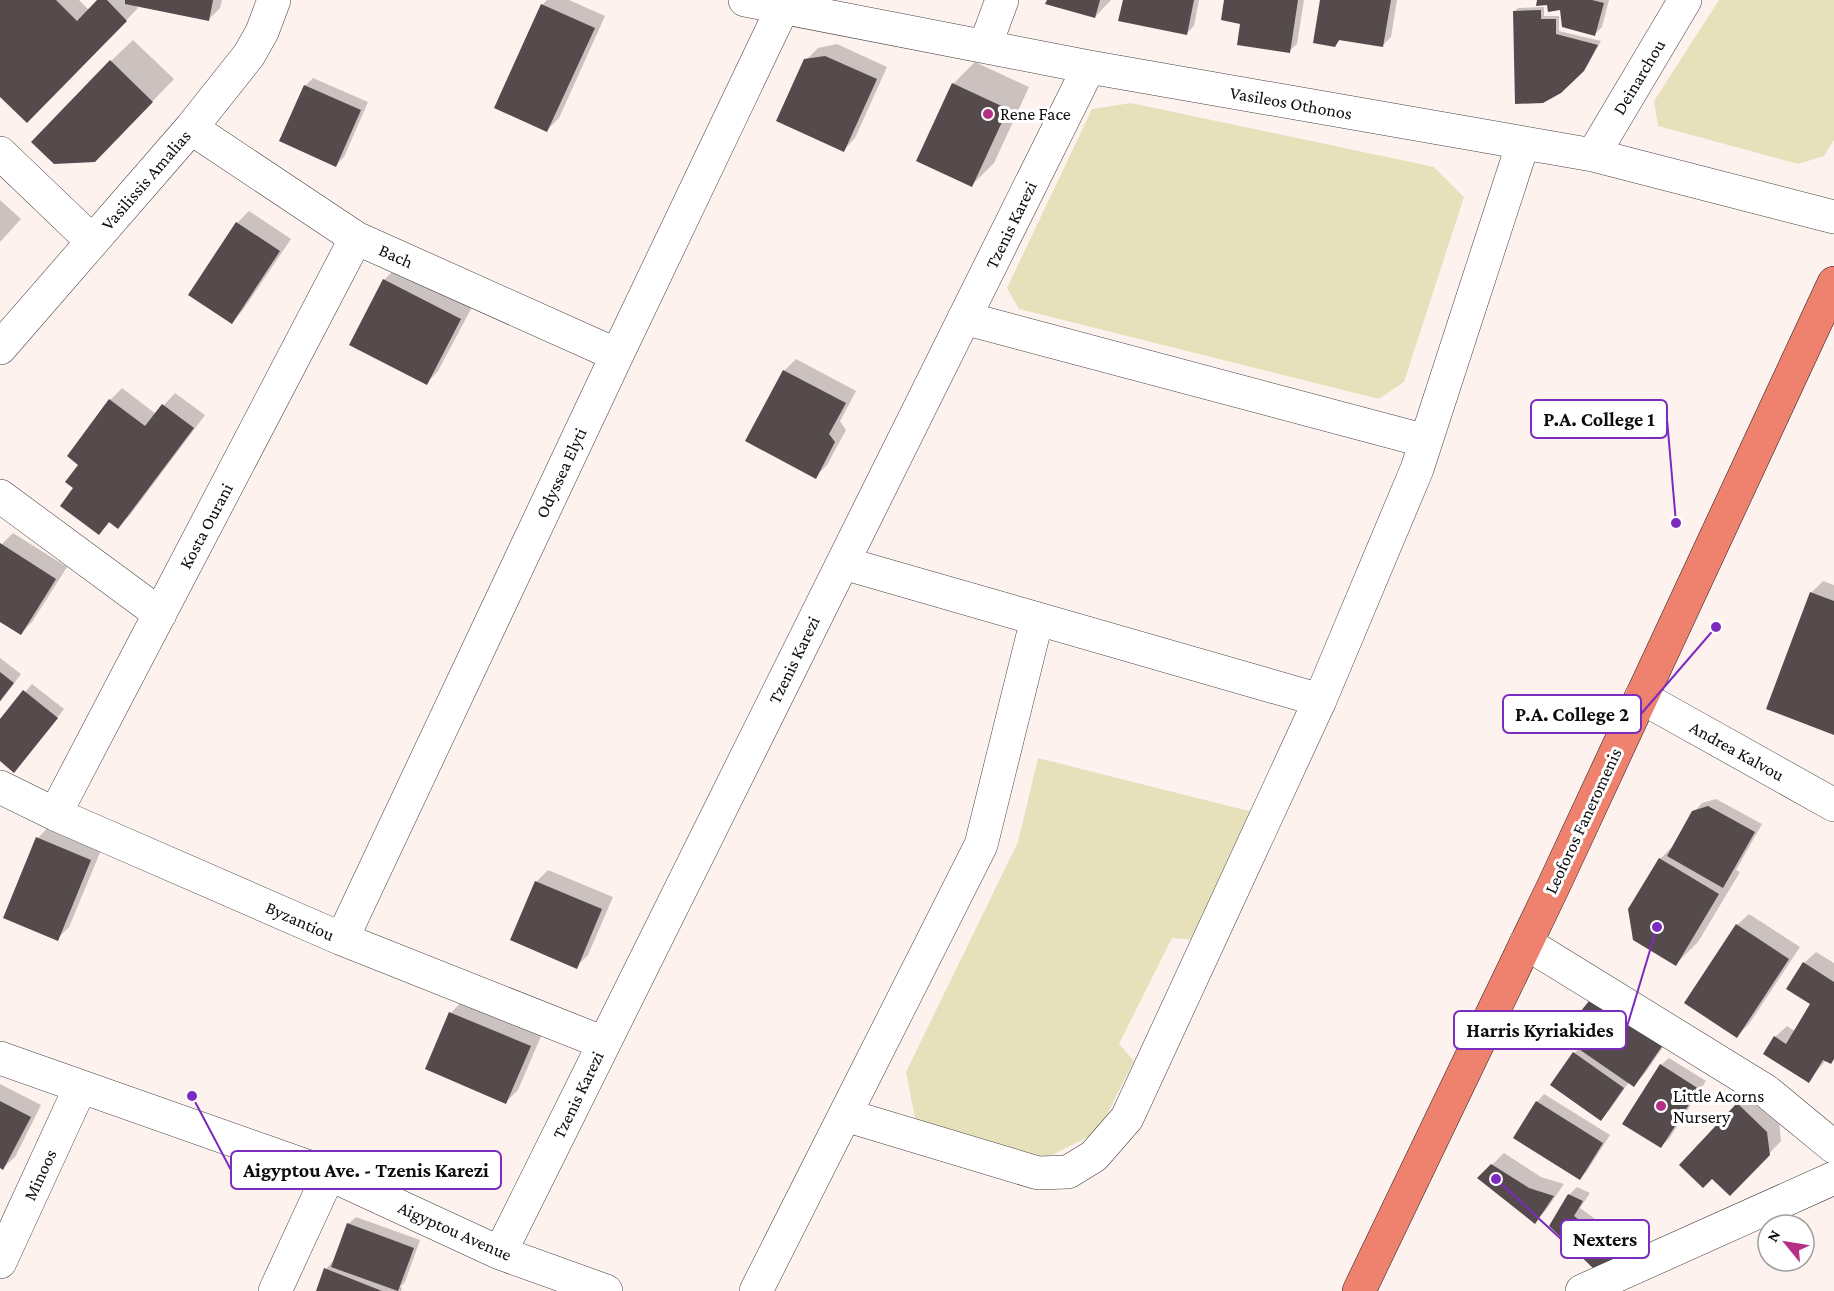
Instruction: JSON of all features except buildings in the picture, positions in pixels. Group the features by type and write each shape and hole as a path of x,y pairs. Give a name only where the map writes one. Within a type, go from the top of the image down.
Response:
{"main road":[{"name":"Leoforos Faneromenis","path":"1359,1291 1526,943 1834,284"}],"street":[{"name":"Vasilissis Amalias","path":"0,348 191,128 249,55 262,32 274,0"},
{"name":"Vasileos Othonos","path":"745,0 1089,67 1593,155 1834,217"},
{"path":"985,46 1002,0"},
{"name":"Deinarchou","path":"1593,155 1685,0"},
{"name":"Odyssea Elyti","path":"342,939 783,7"},
{"name":"Tzenis Karezi","path":"500,1253 1089,67"},
{"name":"Bach","path":"191,128 356,238 617,355"},
{"path":"845,1115 1038,1173 1068,1172 1094,1156 1127,1118 1320,700 1417,469 1523,143"},
{"path":"0,153 92,241"},
{"name":"Kosta Ourani","path":"55,814 356,238"},
{"path":"964,318 1426,441"},
{"path":"0,496 160,614"},
{"path":"843,563 1320,700"},
{"path":"756,1291 981,845 1037,619"},
{"name":"Andrea Kalvou","path":"1641,697 1834,805"},
{"name":"Byzantiou","path":"0,787 55,814 342,939 604,1043"},
{"path":"1526,943 1766,1091 1834,1147"},
{"name":"Aigyptou Avenue","path":"0,1058 329,1174 500,1253 606,1291"},
{"name":"Minoos","path":"0,1262 80,1088"},
{"path":"275,1291 329,1174"},
{"path":"1582,1291 1834,1178"}],"shaded area":[{"path":"1719,0 1834,0 1834,140 1824,156 1798,164 1658,126 1654,101"},
{"path":"1131,103 1434,167 1464,197 1404,382 1379,399 1019,309 1007,288 1092,109"},
{"path":"1038,758 1253,812 1194,940 1172,938 1119,1044 1134,1061 1098,1132 1040,1161 916,1124 906,1072 1018,842"}],"place":[{"name":"Rene Face","path":"988,114"},
{"name":"P.A. College 1","path":"1676,523"},
{"name":"P.A. College 2","path":"1716,627"},
{"name":"Harris Kyriakides","path":"1657,927"},
{"name":"Aigyptou Ave. - Tzenis Karezi","path":"192,1096"},
{"name":"Little Acorns Nursery","path":"1661,1106"},
{"name":"Nexters","path":"1496,1179"}]}
